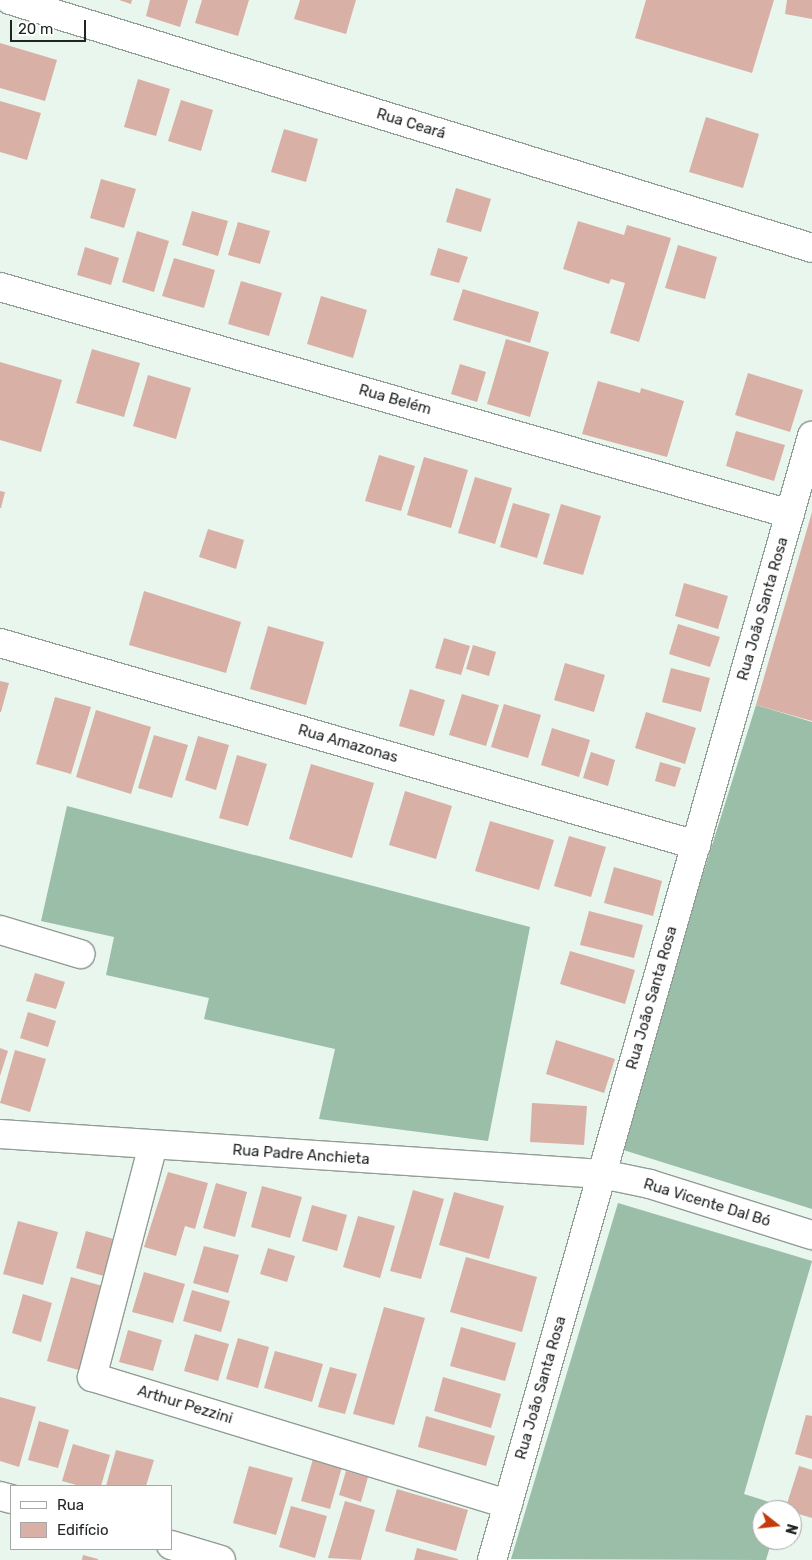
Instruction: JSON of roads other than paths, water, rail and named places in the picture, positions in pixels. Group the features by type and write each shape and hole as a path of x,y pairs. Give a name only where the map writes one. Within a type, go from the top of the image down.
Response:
{"street":[{"name":"Rua Ceará","path":"10,0 812,248"},
{"name":"Rua Belém","path":"0,286 790,514"},
{"name":"Rua João Santa Rosa","path":"492,1560 812,436"},
{"name":"Rua Amazonas","path":"0,642 696,845"},
{"path":"0,930 80,954"},
{"name":"Rua Padre Anchieta","path":"0,1134 602,1174"},
{"name":"Arthur Pezzini","path":"152,1145 92,1377 508,1504"},
{"name":"Rua Vicente Dal Bó","path":"602,1174 650,1184 812,1235"},
{"path":"172,1545 221,1560"}]}
